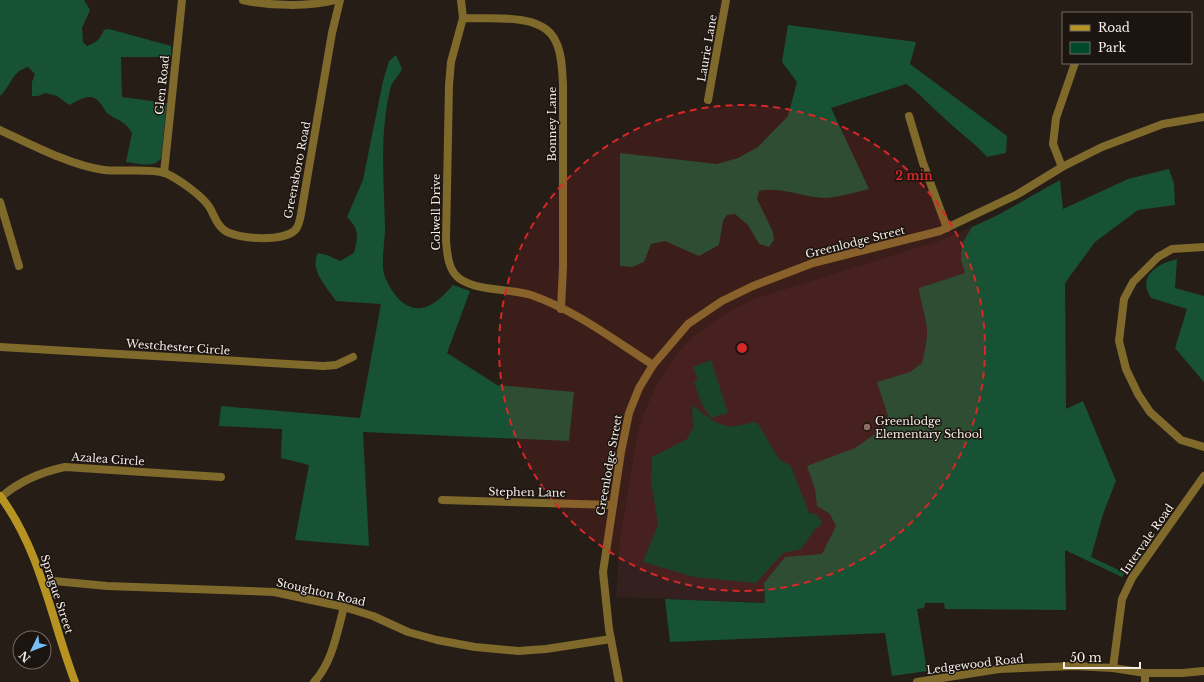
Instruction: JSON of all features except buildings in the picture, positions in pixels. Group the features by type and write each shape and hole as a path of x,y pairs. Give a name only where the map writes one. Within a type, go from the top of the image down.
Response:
{"main road":[{"name":"Sprague Street","path":"0,497 24,534 45,585 74,682"}],"street":[{"name":"Glen Road","path":"164,173 182,0"},
{"path":"243,0 276,4 317,3 336,0"},
{"name":"Greensboro Road","path":"0,130 86,167 104,170 164,173 185,185 201,198 210,208 219,226 226,232 237,236 275,238 288,235 296,229 301,214 332,34 340,0"},
{"name":"Colwell Drive","path":"461,0 463,18 451,62 449,85 446,240 447,254 452,268 459,278 471,284 522,293 572,313 653,365"},
{"name":"Laurie Lane","path":"708,100 726,0"},
{"name":"Bonney Lane","path":"463,18 528,21 542,26 551,34 556,42 562,65 563,84 563,267 561,309"},
{"path":"1062,167 1053,144 1056,118 1075,64"},
{"path":"909,116 923,163 947,228"},
{"name":"Greenlodge Street","path":"619,682 611,639 604,572 613,505 629,413 639,388 653,365 688,324 722,301 753,286 813,263 947,228 1018,194 1062,167 1102,147 1163,124 1204,117"},
{"path":"0,202 18,266"},
{"path":"1204,247 1172,249 1158,257 1133,282 1124,299 1119,341 1126,369 1138,394 1150,412 1181,440 1204,447"},
{"name":"Westchester Circle","path":"0,347 323,366 336,364 353,357"},
{"name":"Azalea Circle","path":"0,497 45,471 65,467 221,477"},
{"name":"Intervale Road","path":"1113,668 1122,599 1129,585 1204,476"},
{"name":"Stephen Lane","path":"442,500 613,505"},
{"name":"Stoughton Road","path":"45,585 54,582 107,586 274,592 344,607 373,616 408,632 437,640 475,647 518,651 546,649 611,639"},
{"path":"314,682 323,672 334,644 344,607"},
{"name":"Ledgewood Road","path":"917,682 999,670 1074,666 1113,668 1145,673 1182,673 1204,671"},
{"path":"1145,673 1145,682"}],"shaded area":[{"name":"Greenlodge Elementary School","path":"1060,180 1065,232 1066,409 1083,401 1116,481 1103,514 1091,557 1125,573 1122,577 1065,550 1066,610 945,609 944,603 925,603 924,608 917,609 927,671 892,676 881,607 616,597 620,541 637,437 642,418 657,384 680,351 693,337 725,314 754,299 939,241 996,216"}],"green space":[{"path":"0,0 84,0 90,10 82,28 83,42 87,46 93,44 101,36 104,30 109,29 171,46 171,57 121,57 122,97 167,103 161,158 158,161 150,164 126,162 132,133 125,124 107,113 97,99 89,97 69,105 57,96 45,93 38,96 32,96 32,82 35,74 28,67 22,69 15,75 0,96"},
{"path":"788,25 916,42 910,64 1007,136 1006,153 987,157 920,95 906,84 831,108 869,189 842,196 826,198 775,190 759,191 757,199 773,232 774,240 769,247 759,244 748,225 735,214 727,215 723,221 719,245 699,256 665,241 651,244 644,262 632,267 620,266 620,153 717,164 738,158 758,147 788,116 797,82 782,62"},
{"path":"396,55 402,69 391,86 387,103 383,157 385,228 383,264 386,280 393,292 403,303 415,308 422,308 431,305 443,296 453,285 470,291 447,353 497,385 574,392 569,441 363,432 369,546 295,540 309,465 281,458 282,429 219,426 221,406 360,418 381,304 336,301 317,272 316,259 318,253 340,261 354,253 357,234 354,226 347,217 363,180 383,81 389,61"},
{"path":"1169,169 1174,184 1175,205 1138,210 1095,242 1065,283 1066,409 1083,401 1116,481 1103,514 1091,557 1125,573 1122,577 1065,550 1066,610 945,609 944,603 925,603 924,608 917,609 927,671 892,676 885,633 670,642 665,599 765,603 764,583 785,557 822,554 836,526 830,514 817,506 815,489 807,466 855,448 882,429 888,416 877,382 910,372 922,363 927,332 919,288 965,273 961,260 962,244 972,227 996,216 1060,180 1063,209 1128,179"},
{"path":"1177,259 1175,288 1204,296 1204,382 1175,348 1187,309 1151,298 1147,290 1146,283 1151,272 1163,264"},
{"path":"711,360 728,413 711,418 702,405 694,382 698,380 693,367"},
{"path":"692,405 707,417 724,425 736,426 757,422 779,459 791,466 809,513 816,514 822,521 820,526 816,528 801,549 783,553 756,583 694,577 643,562 658,524 651,482 652,457 687,439 693,428"}],"place":[{"name":"Greenlodge Elementary School","path":"867,427"}]}
